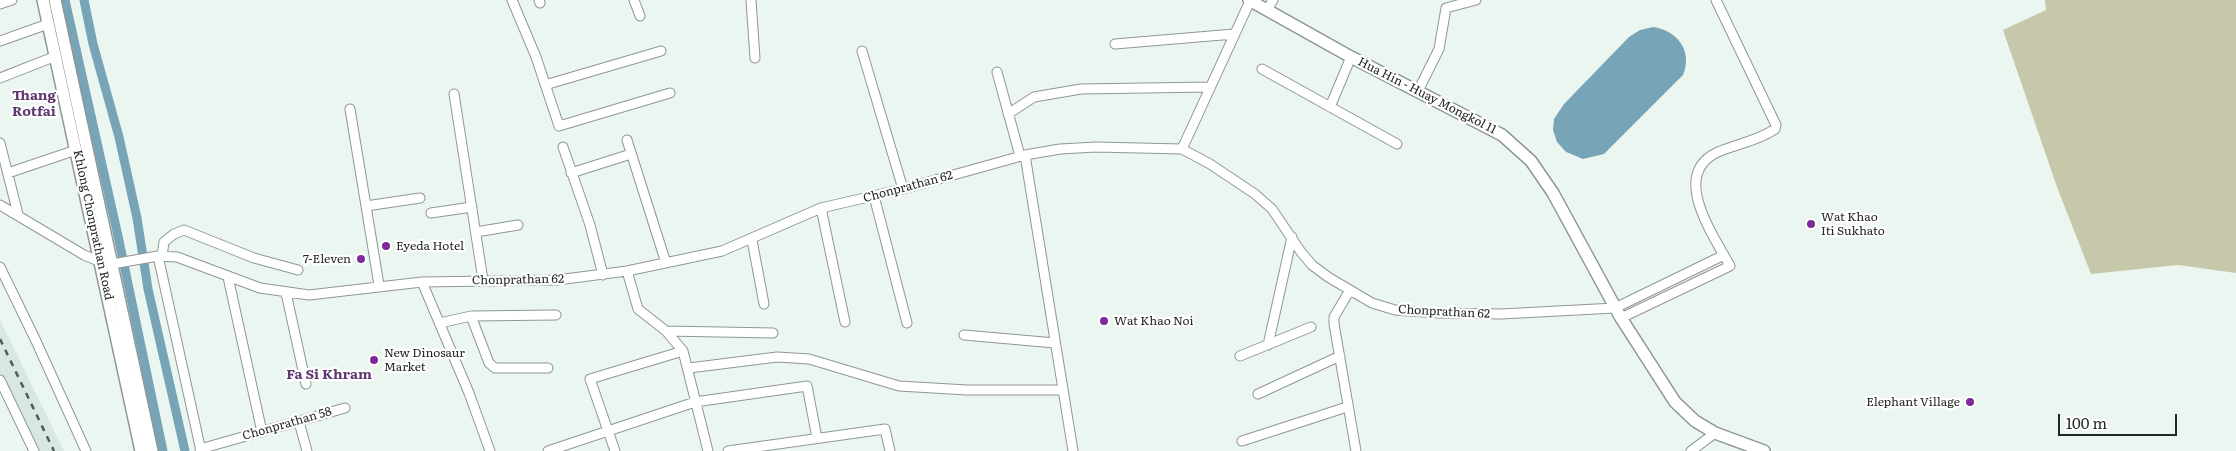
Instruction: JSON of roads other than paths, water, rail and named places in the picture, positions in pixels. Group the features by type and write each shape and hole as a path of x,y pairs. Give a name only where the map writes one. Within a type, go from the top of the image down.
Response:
{"street":[{"path":"0,4 12,0"},
{"name":"Khlong Chonprathan Road","path":"43,0 76,150 107,263 152,451"},
{"name":"Khlong Chonprathan Road","path":"55,0 107,263 141,451"},
{"path":"512,0 559,126 670,94"},
{"path":"634,0 640,16"},
{"path":"751,0 754,58"},
{"path":"1182,149 1249,0"},
{"name":"Hua Hin - Huay Mongkol 11","path":"1249,0 1270,5 1351,57 1502,135 1531,161 1564,213 1618,313 1675,402 1695,421 1715,433 1764,451"},
{"path":"1418,91 1439,49 1447,4 1476,0"},
{"path":"1618,313 1730,266 1700,208 1695,182 1696,174 1702,165 1716,153 1762,136 1775,128 1776,124 1716,0"},
{"path":"0,40 48,24"},
{"path":"1115,44 1234,34"},
{"path":"545,85 661,51"},
{"path":"862,51 903,189"},
{"path":"0,78 56,56"},
{"path":"1330,107 1351,57"},
{"path":"1262,69 1397,144"},
{"path":"997,72 1008,114 1023,156 1073,451"},
{"path":"1008,114 1034,97 1081,89 1210,87"},
{"path":"454,94 483,280"},
{"path":"350,109 379,285"},
{"path":"627,140 666,263"},
{"path":"0,143 18,214"},
{"path":"563,147 590,225 603,275"},
{"name":"Chonprathan 62","path":"160,256 177,258 260,288 286,293 329,294 379,285 422,282 557,280 627,272 722,251 752,240 797,217 821,208 903,189 1023,156 1060,149 1096,147 1182,149 1210,164 1255,194 1272,208 1312,265 1328,278 1372,303 1395,310 1439,313 1618,313"},
{"path":"8,173 76,150"},
{"path":"572,173 631,154"},
{"path":"874,196 907,323"},
{"path":"366,206 420,198"},
{"path":"0,205 84,255 107,263 160,256"},
{"path":"431,213 472,207"},
{"path":"821,208 845,322"},
{"path":"476,232 518,225"},
{"path":"200,450 160,256 164,242 174,234 184,230 254,258 298,270"},
{"path":"1268,345 1292,237"},
{"path":"752,240 764,304"},
{"path":"0,267 86,451"},
{"path":"627,272 638,308 666,331 684,352 708,451"},
{"path":"228,277 262,432"},
{"path":"422,282 490,451"},
{"path":"1350,290 1334,317 1347,407 1356,451"},
{"path":"286,293 306,384"},
{"path":"440,323 471,316 556,315"},
{"path":"471,316 489,363 495,368 548,368"},
{"path":"1240,356 1311,327"},
{"path":"666,331 773,333"},
{"path":"964,335 1055,343"},
{"path":"615,451 590,379 684,352"},
{"path":"1258,394 1340,356"},
{"path":"689,368 777,357 809,359 900,386 967,390 1063,390"},
{"path":"0,380 34,451"},
{"path":"548,451 695,402 807,386 817,438"},
{"path":"1242,441 1347,407"},
{"name":"Chonprathan 58","path":"200,450 345,408"},
{"path":"299,422 307,451"},
{"path":"728,451 885,429 890,451"},
{"path":"1690,451 1715,433"}],"water":[{"path":"1653,27 1669,32 1681,43 1686,58 1683,75 1604,154 1583,159 1566,152 1557,142 1553,130 1554,119 1564,104 1629,37 1640,30"}],"waterway":[{"path":"65,0 118,236 163,451"},
{"path":"84,0 93,44 119,137 137,218 148,289 185,451"}],"railway":[{"path":"0,339 54,451"}],"place":[{"name":"Wat Khao Iti Sukhato","path":"1811,224"},
{"name":"Eyeda Hotel","path":"386,246"},
{"name":"7-Eleven","path":"361,259"},
{"name":"Wat Khao Noi","path":"1104,321"},
{"name":"New Dinosaur Market","path":"374,360"},
{"name":"Elephant Village","path":"1970,402"}],"district":[{"name":"Thang Rotfai","path":"34,104"},
{"name":"Fa Si Khram","path":"329,375"}]}
